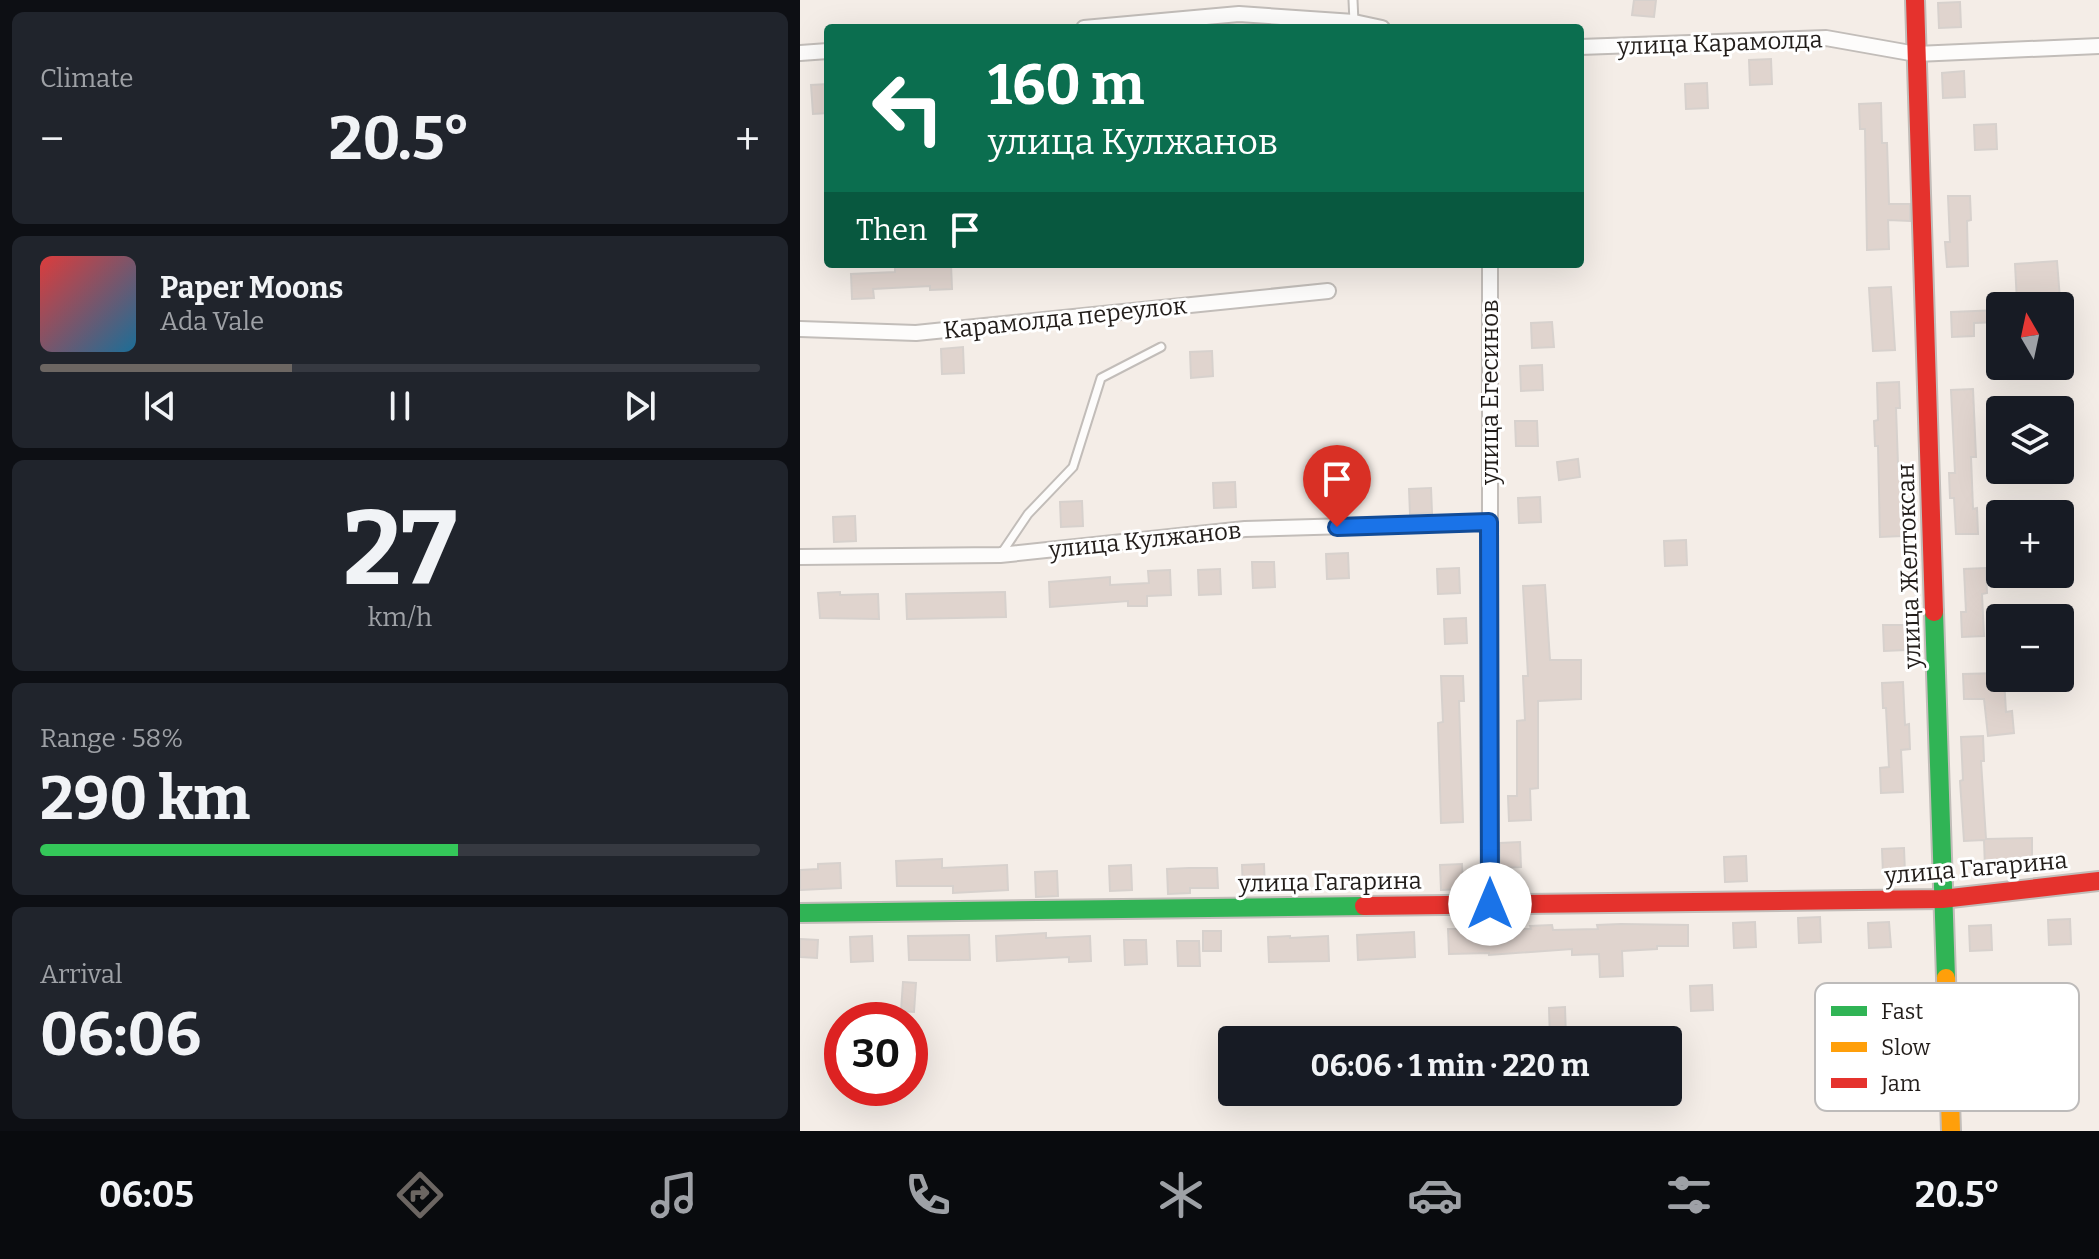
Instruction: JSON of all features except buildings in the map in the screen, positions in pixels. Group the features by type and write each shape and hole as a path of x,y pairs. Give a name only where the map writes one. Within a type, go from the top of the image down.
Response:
{"street":[{"name":"улица Желтоксан","path":"1915,0 1945,983"},
{"path":"1128,24 1239,14 1363,24"},
{"name":"улица Карамолда","path":"1584,47 1826,38 1916,54 2099,46"},
{"path":"800,53 824,51"},
{"name":"улица Егесинов","path":"1490,268 1490,904"},
{"name":"Карамолда переулок","path":"800,329 916,333 1328,291"},
{"name":"улица Кулжанов","path":"800,557 1000,555 1245,529 1489,522"},
{"name":"улица Гагарина","path":"800,913 1942,899 2099,881"},
{"name":"улица Желтоксан","path":"1950,1111 1951,1131"}],"lane":[{"path":"1353,0 1354,22"},
{"path":"1000,555 1028,514 1073,467 1101,378 1161,347"}],"traffic: fast":[{"path":"1934,612 1946,978"},
{"path":"800,913 1364,906"}],"traffic: slow":[{"path":"1946,978 1946,983"},
{"path":"1950,1111 1951,1131"}],"traffic: jam":[{"path":"1915,0 1934,612"},
{"path":"1364,906 1942,899 2099,881"}],"route":[{"path":"1337,527 1489,522 1490,904"}]}
